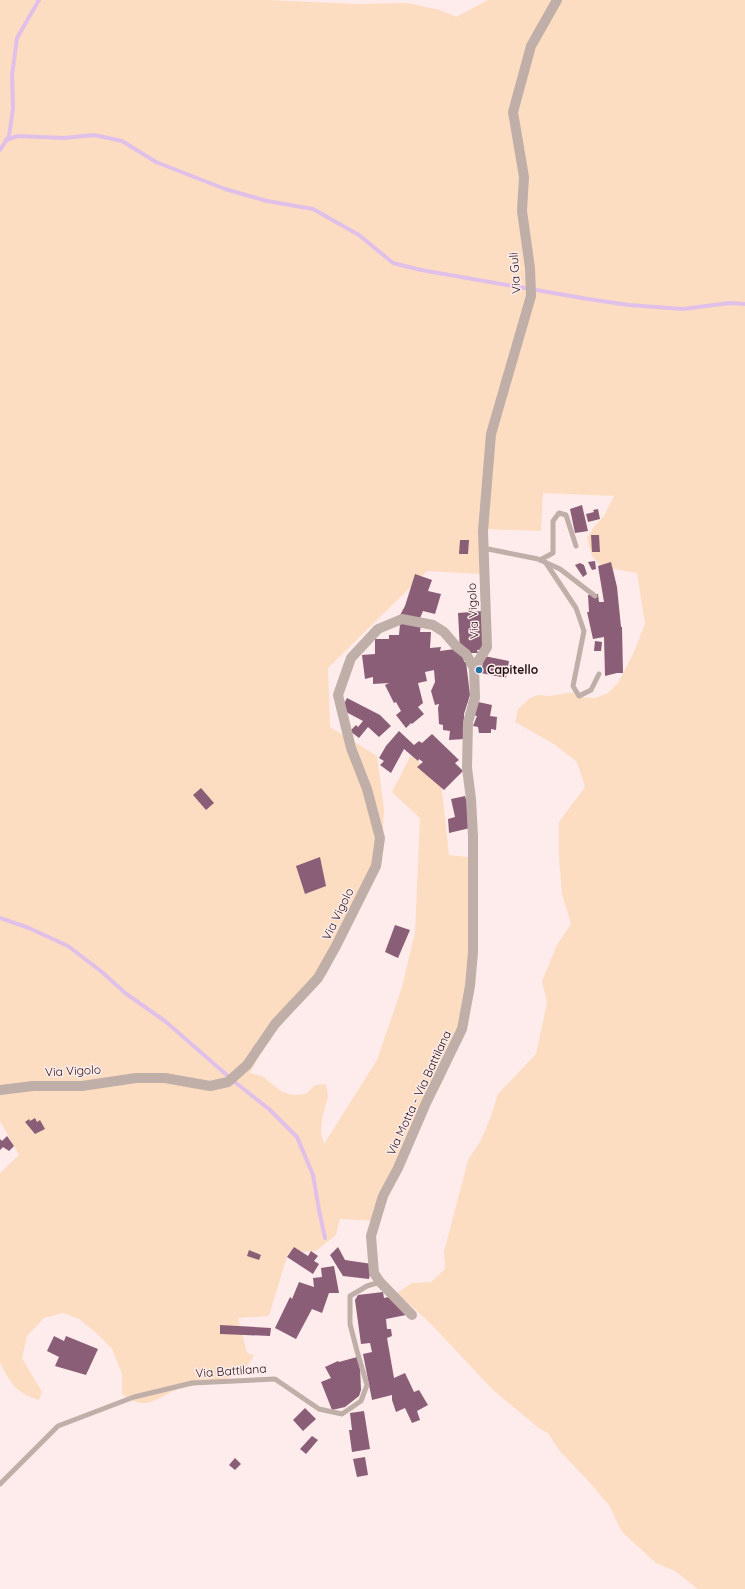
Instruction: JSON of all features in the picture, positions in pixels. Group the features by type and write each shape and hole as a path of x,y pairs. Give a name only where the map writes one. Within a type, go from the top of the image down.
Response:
{"street":[{"name":"Via Guli","path":"483,548 491,434 531,296 530,268 522,211 524,177 513,112 531,46 557,0"},
{"name":"Via Vigolo","path":"0,1090 33,1086 82,1086 143,1078 164,1078 210,1086 228,1082 247,1065 275,1024 318,978 336,946 376,866 380,838 367,789 351,748 338,695 351,658 378,629 402,619 433,625 444,632 456,646 466,654 474,668 487,647 483,548"},
{"name":"Via Motta - Via Battilana","path":"380,1282 374,1273 370,1236 384,1196 398,1168 426,1103 462,1029 470,986 473,952 473,836 471,799 467,768 468,722 475,698 474,668"},
{"path":"380,1282 412,1315"}],"lane":[{"path":"540,560 553,553 553,521 559,513 566,515 576,546"},
{"path":"483,548 540,560 560,569 595,596"},
{"path":"546,563 576,608 584,631 573,686 579,696 591,690 599,674"},
{"name":"Via Battilana","path":"0,1484 58,1426 134,1397 192,1383 275,1379 319,1409 342,1414 361,1401 367,1385 350,1324 350,1296 367,1286 380,1282"}],"shaded area":[{"path":"0,0 270,0 355,4 407,3 440,10 456,17 488,0 745,0 745,1589 698,1589 675,1571 656,1563 622,1532 609,1505 559,1450 548,1433 540,1429 493,1390 430,1323 397,1293 412,1283 431,1282 445,1269 444,1252 468,1160 481,1140 498,1094 536,1054 547,1003 542,981 557,945 571,924 562,894 559,857 559,822 585,787 577,762 554,744 515,722 518,709 530,698 538,695 550,696 573,692 583,697 595,698 608,693 618,683 633,654 645,624 637,573 602,567 592,556 587,538 604,516 614,496 543,493 541,531 484,529 482,574 427,571 328,668 330,727 377,756 384,808 381,867 353,914 327,974 279,1019 250,1073 262,1076 282,1092 294,1095 306,1094 315,1085 326,1084 328,1096 322,1119 321,1132 324,1144 377,1060 402,987 415,932 420,818 392,792 411,755 441,782 449,855 476,858 461,1040 442,1083 420,1120 392,1179 379,1221 340,1219 336,1235 316,1251 288,1253 269,1316 238,1318 247,1353 254,1355 248,1365 231,1377 176,1390 147,1403 134,1401 122,1394 122,1374 112,1349 79,1319 63,1313 44,1318 27,1336 22,1358 42,1392 39,1400 19,1390 11,1382 0,1363 0,1173 19,1155 0,1121"}],"building":[{"path":"582,505 588,531 575,533 570,509"},
{"path":"598,509 600,519 588,522 586,514 594,512 593,510"},
{"path":"591,535 599,535 600,552 592,552"},
{"path":"460,540 469,540 468,554 459,554"},
{"path":"595,561 596,569 592,570 588,562"},
{"path":"611,562 617,587 622,627 623,673 605,676 604,637 593,639 587,612 589,612 588,595 598,594 599,602 604,602 598,566"},
{"path":"580,563 584,565 587,574 583,577 575,565"},
{"path":"415,574 432,580 428,591 441,594 435,614 423,611 420,618 399,617 405,606"},
{"path":"483,611 485,649 477,650 478,653 469,653 469,650 460,650 458,613"},
{"path":"400,624 421,624 420,632 431,632 430,648 441,647 440,651 455,649 463,653 464,662 466,662 470,695 464,714 464,739 449,740 450,731 443,730 443,725 439,724 439,704 435,705 431,691 435,682 434,670 425,672 427,681 418,683 423,703 418,707 424,714 406,728 396,715 401,711 396,702 394,703 385,685 389,683 373,684 373,677 365,679 362,655 375,654 375,639 389,639 389,635 399,635"},
{"path":"595,641 602,642 601,651 594,651"},
{"path":"484,656 509,661 506,678 481,673"},
{"path":"347,698 380,715 391,726 379,737 368,727 359,738 350,731 356,725 358,727 363,721 342,708"},
{"path":"469,700 492,705 490,716 497,717 496,730 491,729 491,733 479,733 478,727 473,726 477,716 467,713"},
{"path":"399,731 414,745 419,741 422,743 432,734 459,760 455,763 463,771 444,790 417,767 423,762 419,759 418,761 404,749 391,773 380,765 384,761 379,758 386,746"},
{"path":"201,788 214,803 206,810 193,795"},
{"path":"465,796 469,810 470,828 449,833 448,819 455,817 451,799"},
{"path":"320,857 326,886 305,894 296,866"},
{"path":"395,925 410,930 398,958 385,952"},
{"path":"35,1118 37,1122 40,1120 45,1129 35,1134 25,1122 29,1119 30,1121"},
{"path":"7,1136 14,1146 9,1151 3,1147 0,1150 0,1139 2,1141"},
{"path":"294,1247 308,1256 311,1251 318,1256 314,1261 319,1264 313,1274 287,1257"},
{"path":"338,1247 345,1260 372,1264 369,1279 343,1276 330,1255"},
{"path":"249,1250 261,1255 259,1260 247,1256"},
{"path":"334,1266 339,1293 329,1293 322,1313 312,1309 296,1339 275,1328 290,1297 292,1299 299,1282 314,1287 313,1278 322,1277 321,1268"},
{"path":"383,1292 384,1298 393,1296 406,1315 386,1319 387,1329 391,1329 392,1336 387,1338 394,1378 405,1373 414,1392 419,1390 428,1405 417,1411 420,1420 412,1423 405,1408 396,1412 392,1395 372,1400 363,1354 372,1352 370,1343 361,1344 355,1300 358,1295"},
{"path":"220,1325 271,1328 270,1336 220,1334"},
{"path":"54,1336 64,1341 66,1336 98,1349 86,1375 55,1366 59,1357 47,1351"},
{"path":"357,1357 360,1368 361,1390 359,1396 345,1407 332,1410 321,1382 331,1378 325,1367 338,1361"},
{"path":"305,1408 316,1419 303,1431 293,1420"},
{"path":"364,1411 370,1449 352,1452 349,1430 352,1430 350,1413"},
{"path":"312,1436 318,1440 306,1454 300,1449"},
{"path":"365,1457 368,1475 357,1477 353,1459"},
{"path":"235,1458 241,1464 235,1470 229,1465"}],"waterway":[{"path":"0,150 9,136 13,109 12,75 17,38 39,0"},
{"path":"6,140 18,136 64,138 94,135 122,141 156,162 225,189 267,201 313,209 359,235 393,263 421,270 629,305 683,309 729,303 745,304"},
{"path":"0,918 29,928 68,946 102,972 125,993 165,1021 236,1083 269,1109 297,1137 313,1175 325,1238"}],"place":[{"name":"Capitello","path":"479,670"}]}
